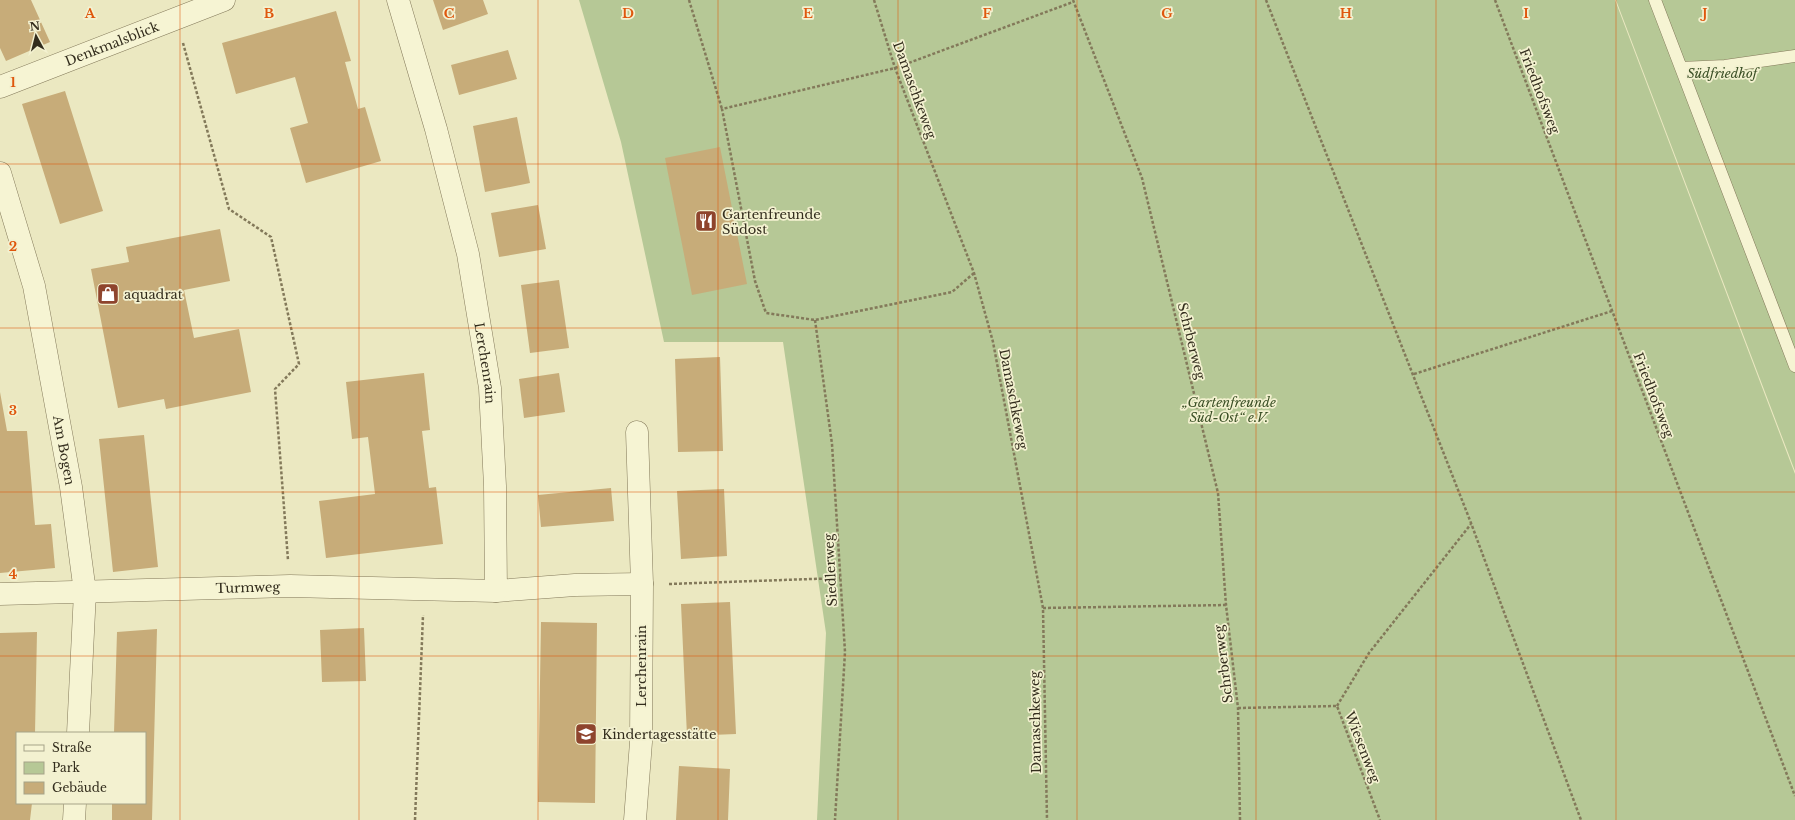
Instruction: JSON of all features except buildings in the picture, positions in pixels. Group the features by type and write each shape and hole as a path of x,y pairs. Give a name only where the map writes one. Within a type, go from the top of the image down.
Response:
{"street":[{"name":"Denkmalsblick","path":"0,87 224,0"},
{"name":"Lerchenrain","path":"398,0 436,129 468,254 490,388 495,486 496,590"},
{"name":"Am Bogen","path":"0,173 34,286 71,487 85,592 78,732"},
{"name":"Lerchenrain","path":"635,820 641,742 642,584 637,432"},
{"path":"496,590 575,585 642,584"},
{"name":"Turmweg","path":"0,594 290,586 424,590 496,590"},
{"path":"74,820 75,804"}],"lane":[{"path":"1655,0 1795,366"},
{"path":"1681,68 1725,66 1795,56"}],"path":[{"path":"689,0 722,109 755,281 766,313 816,320 952,292 974,273"},
{"name":"Damaschkeweg","path":"874,0 895,68 974,273 993,342 1043,608 1047,820"},
{"path":"1266,0 1414,374 1581,820"},
{"name":"Friedhofsweg","path":"1495,0 1795,796"},
{"path":"722,109 895,68 1073,1"},
{"name":"Schrberweg","path":"1073,1 1142,178 1218,493 1226,605 1238,708 1240,820"},
{"path":"176,19 228,209 272,237 299,364 276,390 290,586"},
{"path":"1414,374 1612,311"},
{"name":"Siedlerweg","path":"816,320 832,444 845,652 835,820"},
{"path":"1337,706 1369,653 1471,523"},
{"path":"642,584 840,578"},
{"path":"415,820 424,590"},
{"path":"1043,608 1226,605"},
{"name":"Wiesenweg","path":"1238,708 1337,706 1380,820"}],"green space":[{"name":"„Gartenfreunde Süd-Ost“ e.V.","path":"579,0 1615,0 1795,474 1795,820 817,820 826,633 783,342 664,342 621,142"},
{"name":"Südfriedhof","path":"1616,0 1795,0 1795,471"}],"place":[{"name":"Gartenfreunde Südost","path":"706,221"},
{"name":"aquadrat","path":"108,294"},
{"name":"Kindertagesstätte","path":"586,734"}]}
